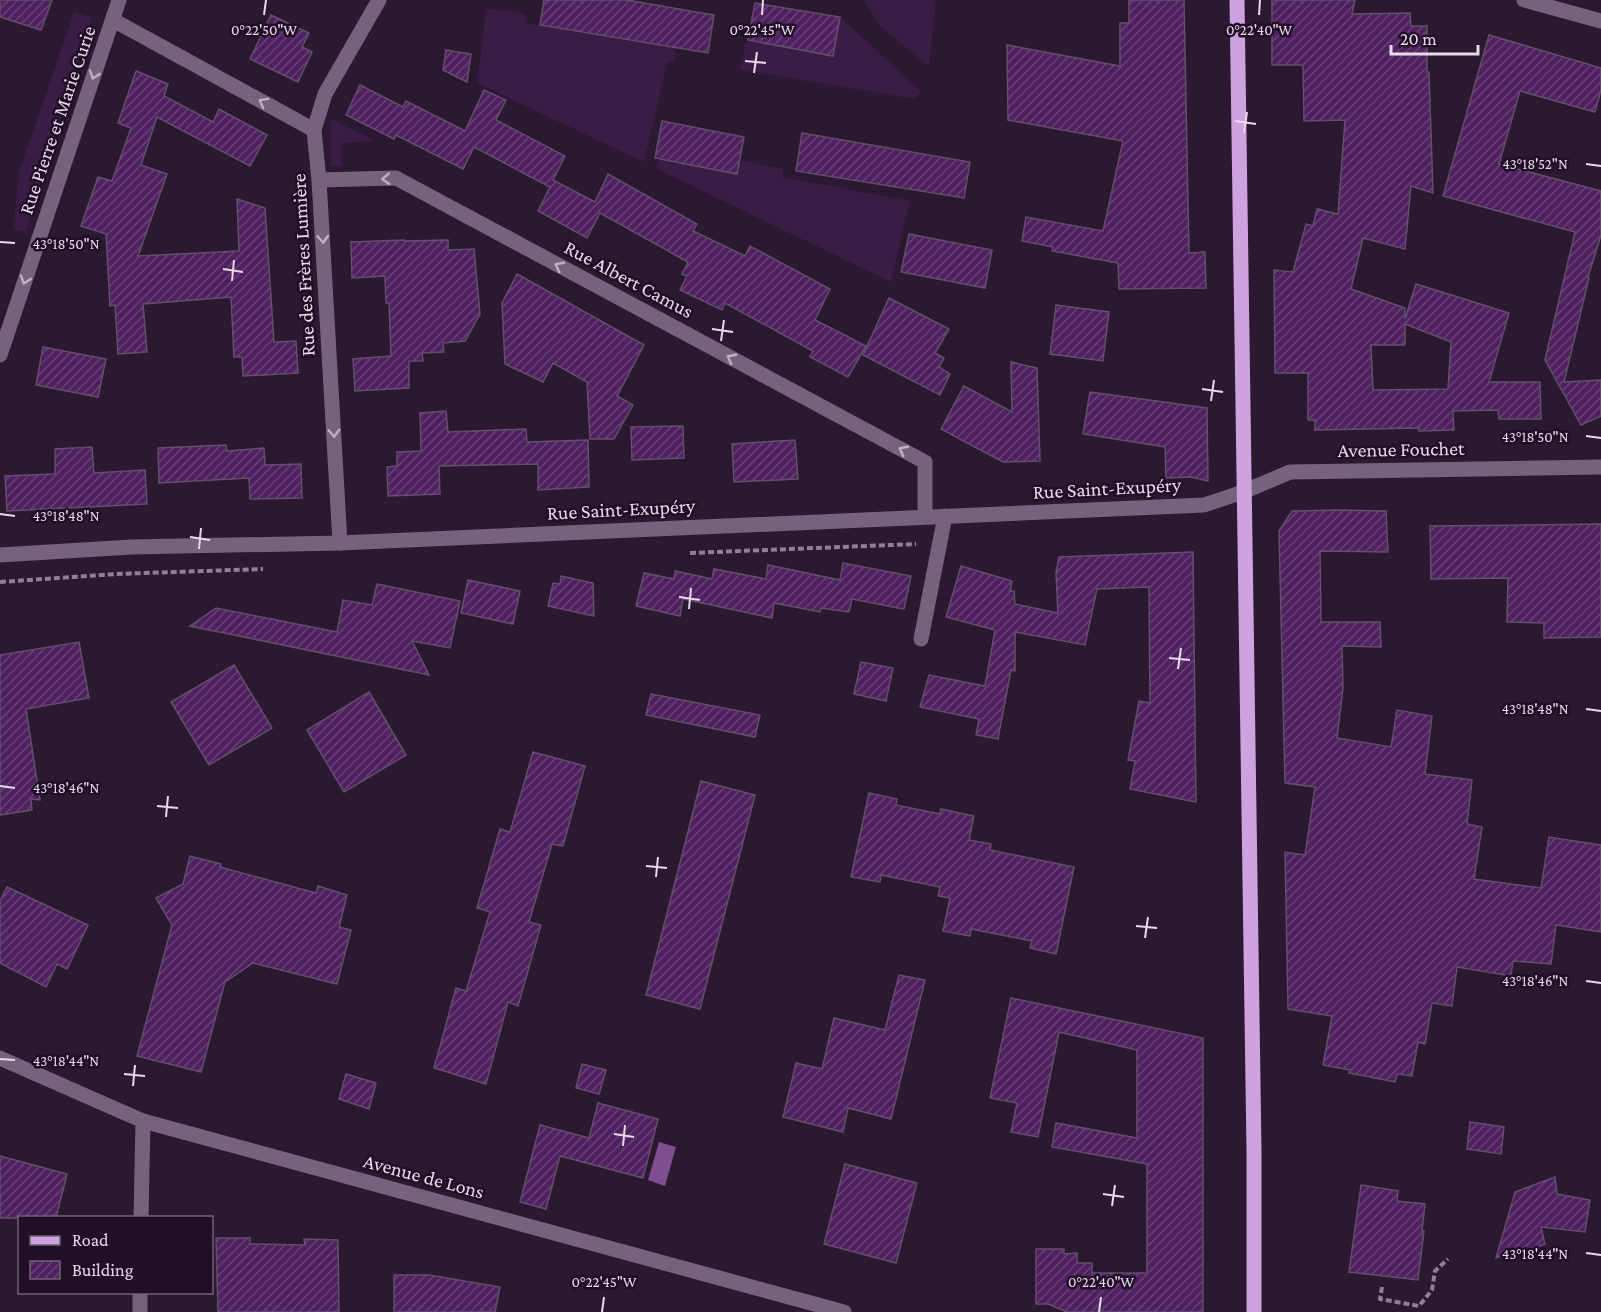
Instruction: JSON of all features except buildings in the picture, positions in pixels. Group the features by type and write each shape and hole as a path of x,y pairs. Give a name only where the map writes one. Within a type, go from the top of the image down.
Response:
{"main road":[{"path":"1237,0 1254,1139 1254,1312"}],"street":[{"name":"Rue Pierre et Marie Curie","path":"0,355 119,0"},
{"name":"Rue des Frères Lumière","path":"340,543 315,130 325,94 379,0"},
{"path":"1524,0 1601,21"},
{"path":"112,20 315,130"},
{"name":"Rue Albert Camus","path":"319,180 396,178 925,462 925,516"},
{"name":"Avenue Fouchet","path":"1243,492 1290,472 1601,467"},
{"name":"Rue Saint-Exupéry","path":"0,555 131,547 340,543 1204,505 1243,492"},
{"path":"921,639 945,516"},
{"name":"Avenue de Lons","path":"0,1058 143,1121 844,1312"},
{"path":"141,1216 143,1121"},
{"path":"140,1294 140,1312"}],"path":[{"path":"1382,1287 1380,1299 1418,1309 1432,1290 1435,1271 1448,1259"}],"shaded area":[{"path":"864,0 936,0 929,67 879,25"},
{"path":"486,8 526,14 526,23 676,48 674,62 668,61 644,162 477,83"},
{"path":"74,12 92,17 26,232 13,230 19,172"},
{"path":"840,17 922,92 914,99 740,70 746,40 833,56"},
{"path":"331,119 376,141 341,143 342,167 331,166"},
{"path":"659,158 737,174 740,160 783,169 783,177 910,201 891,282 657,169"},
{"path":"659,1142 676,1147 665,1186 648,1180"}]}
